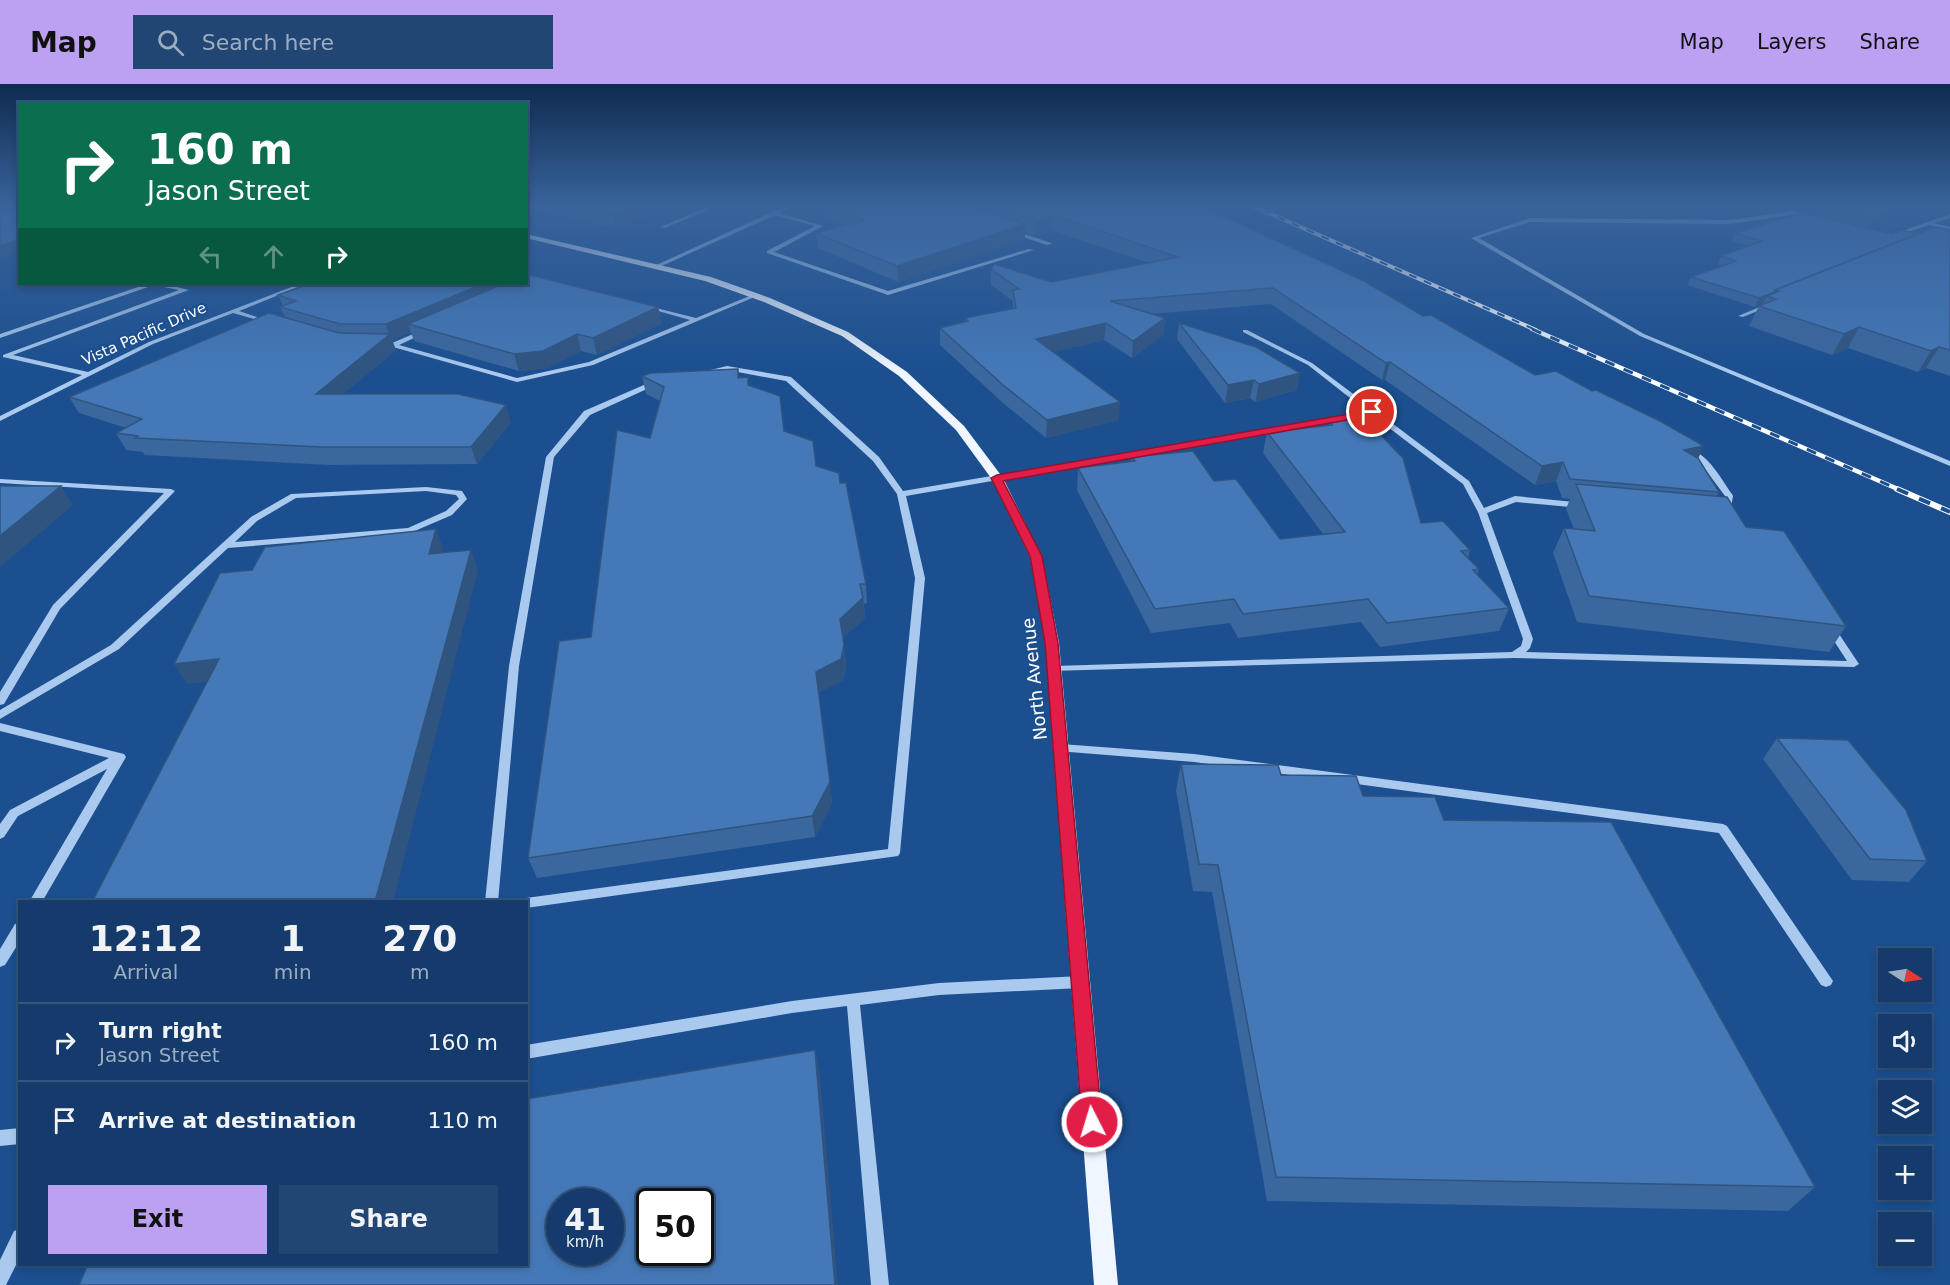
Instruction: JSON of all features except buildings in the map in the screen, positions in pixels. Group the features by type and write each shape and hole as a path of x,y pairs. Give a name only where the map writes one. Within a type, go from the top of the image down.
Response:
{"main road":[{"name":"North Avenue","path":"626,260 708,279 754,296 845,334 903,374 960,428 997,478 1036,556 1054,669 1106,1285"}],"street":[{"path":"655,267 670,260"},
{"path":"792,260 888,293 998,260"},
{"path":"1512,260 1642,335 1950,464"},
{"path":"0,336 148,285"},
{"path":"2,355 186,290 161,285"},
{"name":"Vista Pacific Drive","path":"0,419 151,343 300,285"},
{"path":"369,345 393,345 517,380 591,364 754,296"},
{"path":"1741,316 1776,302"},
{"path":"642,305 696,320"},
{"path":"232,311 277,325"},
{"path":"393,345 436,326"},
{"path":"1245,331 1310,363 1466,483 1482,512 1528,639 1525,648 1515,655"},
{"path":"2,355 87,374"},
{"path":"528,903 894,853 920,578 901,494 876,459 788,379 726,368 693,375"},
{"path":"491,900 514,666 550,457 587,412 671,379"},
{"path":"901,494 1372,412"},
{"path":"1672,444 1702,459 1730,496 1730,521 1715,517"},
{"path":"0,481 171,491 56,607 0,701"},
{"path":"0,715 115,647 254,519 294,496 426,489 459,493 463,499 449,513 410,530 227,545"},
{"path":"1482,512 1515,499 1590,506"},
{"path":"1054,669 1515,655 1854,664 1822,616"},
{"path":"0,727 120,757"},
{"path":"1061,748 1194,758 1723,829 1826,981"},
{"path":"0,834 14,813 120,757"},
{"path":"36,900 120,757"},
{"path":"0,961 18,931"},
{"path":"528,1052 792,1007 939,988 1081,982"},
{"path":"853,1000 880,1285"},
{"path":"0,1138 18,1136"},
{"path":"0,1279 18,1241"}],"railway":[{"path":"1376,260 1536,330"},
{"path":"1532,329 1900,490"},
{"path":"1897,489 1950,512"}],"route":[{"path":"1092,1122 1052,643 1036,556 997,478 1372,412"}]}
